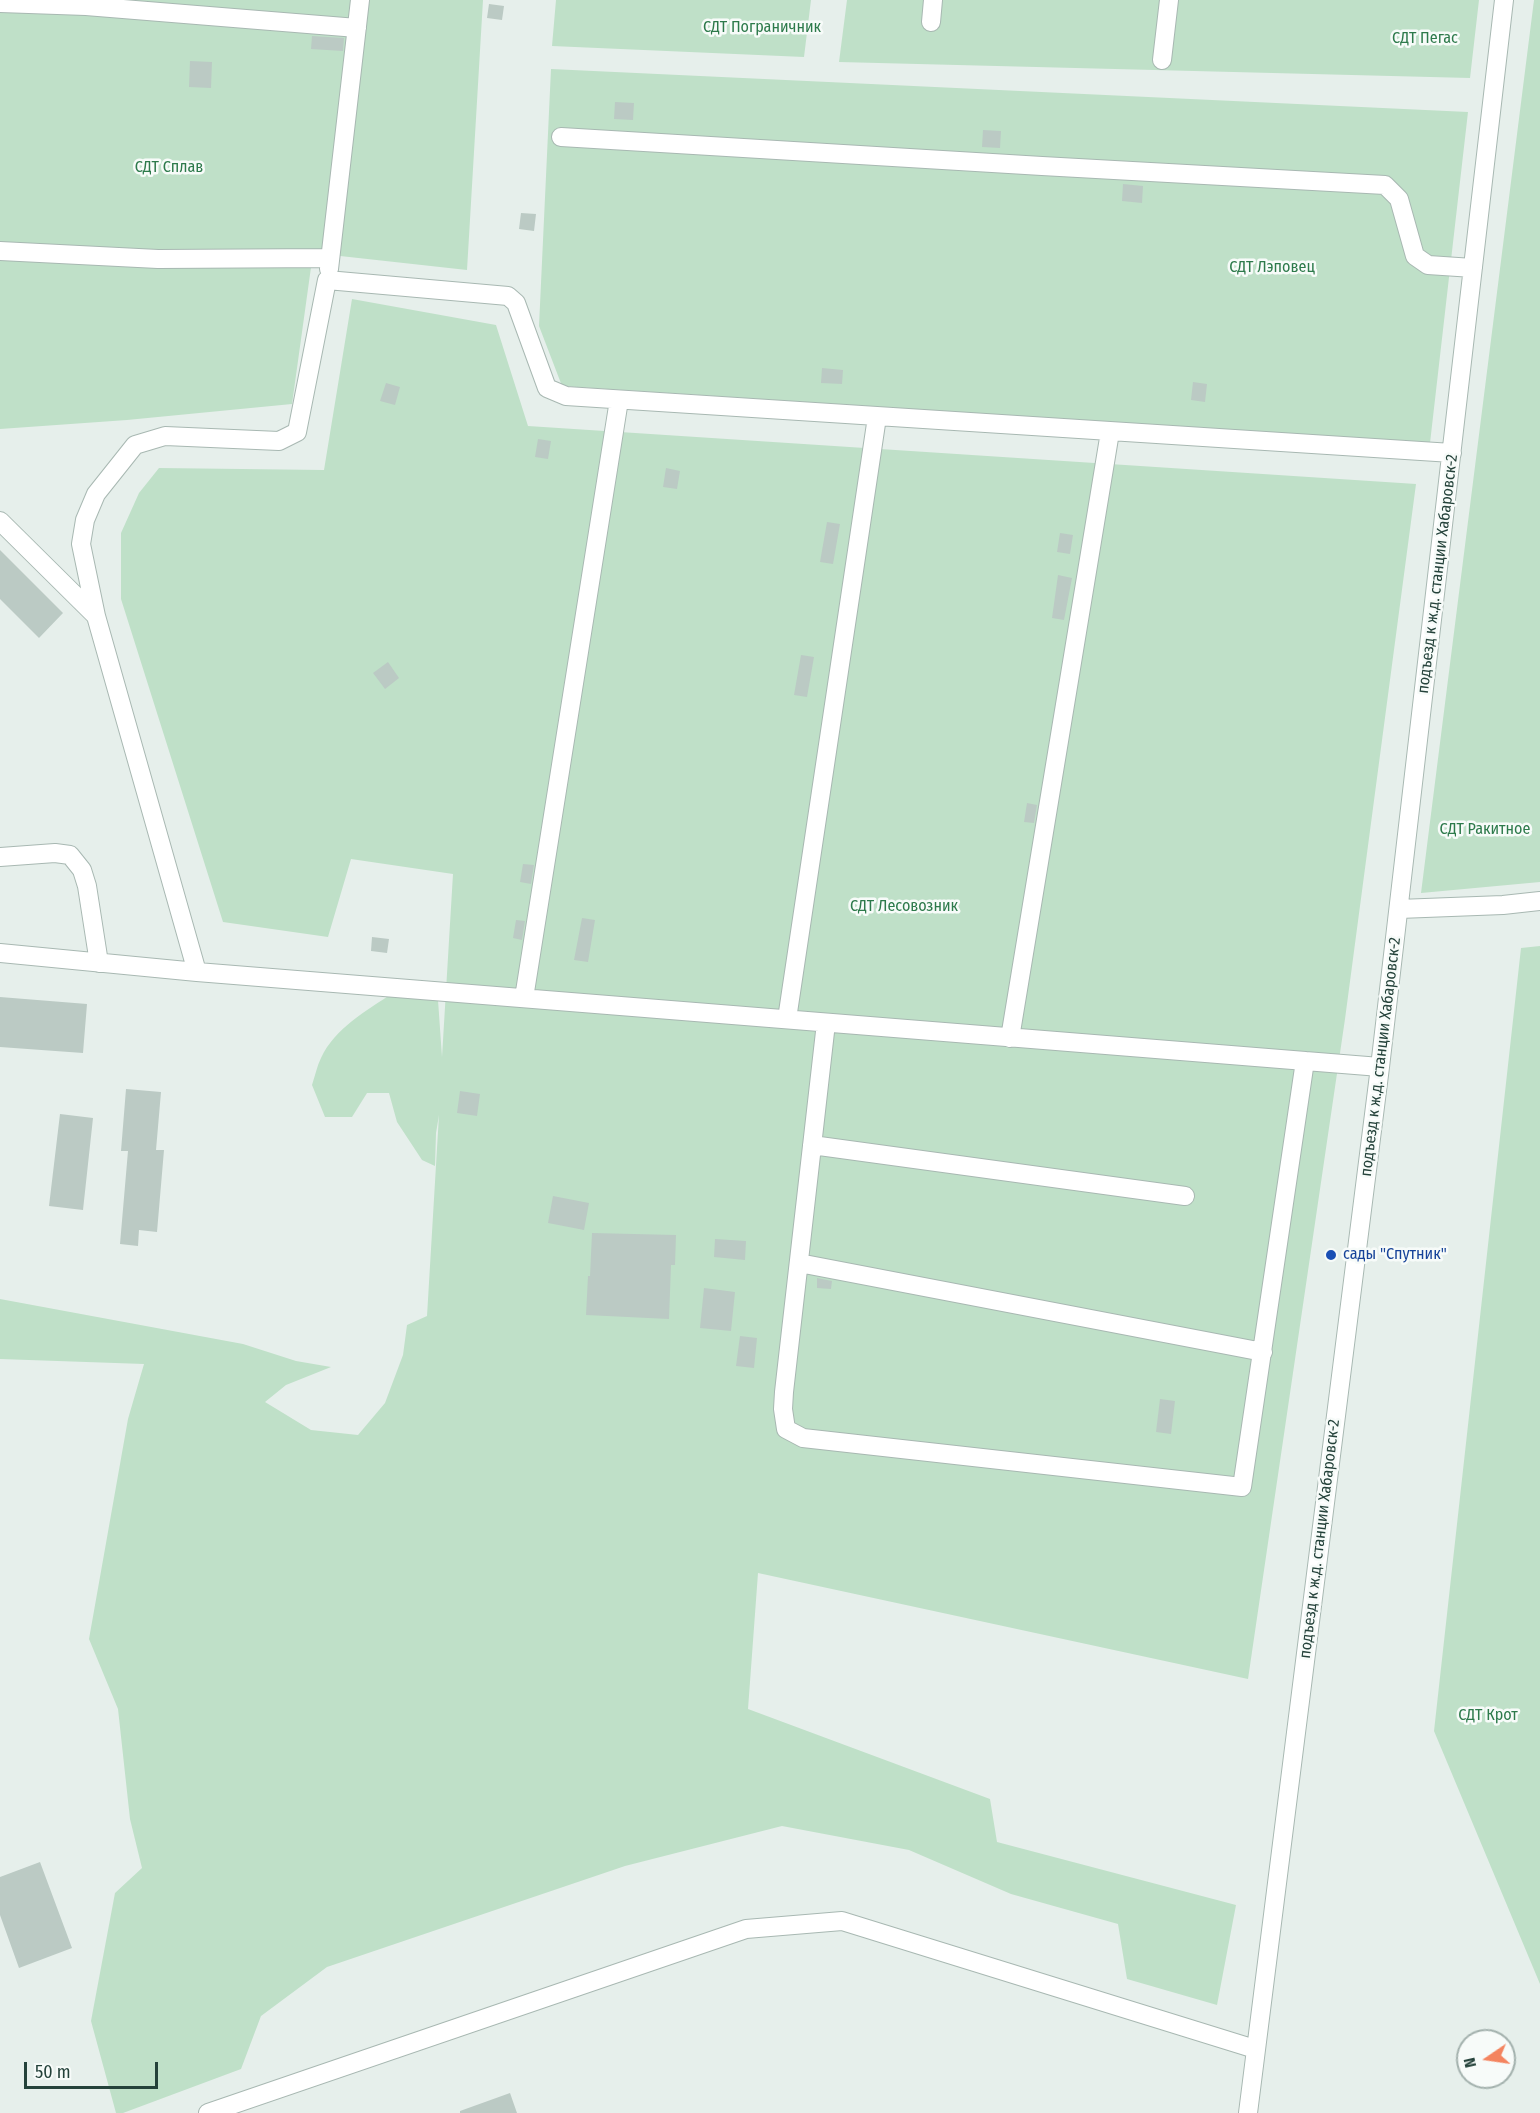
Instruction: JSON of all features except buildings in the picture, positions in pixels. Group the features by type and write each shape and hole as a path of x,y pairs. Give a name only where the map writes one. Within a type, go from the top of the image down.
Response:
{"street":[{"path":"197,972 96,616 81,544 85,520 96,494 135,445 165,436 279,441 297,432 327,280 360,0"},
{"path":"931,22 933,0"},
{"path":"1162,60 1169,0"},
{"name":"подъезд к ж.д. станции Хабаровск-2","path":"1248,2113 1380,1067 1504,0"},
{"path":"0,3 86,6 357,28"},
{"path":"561,136 1042,166 1385,184 1399,199 1415,256 1428,265 1473,267"},
{"path":"0,251 158,259 330,258"},
{"path":"327,280 507,296 516,303 547,388 566,396 1452,453"},
{"path":"524,998 619,400"},
{"path":"787,1020 877,417"},
{"path":"1010,1038 1110,432"},
{"path":"0,521 96,616"},
{"path":"0,856 55,853 70,855 82,870 87,886 99,963"},
{"path":"1399,909 1503,905 1540,901"},
{"path":"0,953 197,972 1380,1067"},
{"path":"826,1023 783,1409 786,1429 803,1438 1242,1487 1305,1061"},
{"path":"812,1145 1185,1196"},
{"path":"799,1263 1263,1352"},
{"path":"208,2113 746,1929 842,1921 1255,2049"}],"green space":[{"name":"СДТ Сплав","path":"0,0 483,0 467,270 313,253 292,404 127,420 0,429"},
{"name":"СДТ Пограничник","path":"556,0 811,0 804,57 552,46"},
{"name":"СДТ Пегас","path":"847,0 1479,0 1470,78 839,62"},
{"name":"СДТ Ракитное","path":"1534,0 1540,0 1540,882 1421,893"},
{"name":"СДТ Лэповец","path":"551,69 1468,112 1430,443 562,386 539,326"},
{"name":"СДТ Лесовозник","path":"352,299 496,325 528,426 1416,484 1345,1019 1248,1679 758,1573 748,1709 990,1799 997,1842 1236,1905 1217,2005 1127,1979 1118,1924 1011,1894 909,1850 782,1826 625,1866 327,1967 261,2016 241,2069 123,2113 116,2113 91,2021 115,1893 142,1868 130,1819 118,1709 89,1639 128,1419 144,1364 0,1359 0,1299 243,1344 296,1361 331,1367 286,1385 265,1402 311,1430 358,1435 385,1403 403,1355 407,1325 427,1316 439,1115 435,1166 422,1160 397,1122 389,1093 367,1093 352,1117 325,1117 312,1085 321,1058 334,1038 352,1021 393,993 438,1000 442,1057 453,874 351,859 328,937 223,922 121,599 121,533 139,493 159,468 324,470"},
{"name":"СДТ Крот","path":"1540,946 1540,1984 1434,1731 1521,948"}],"place":[{"name":"сады \"Спутник\"","path":"1331,1255"}]}
